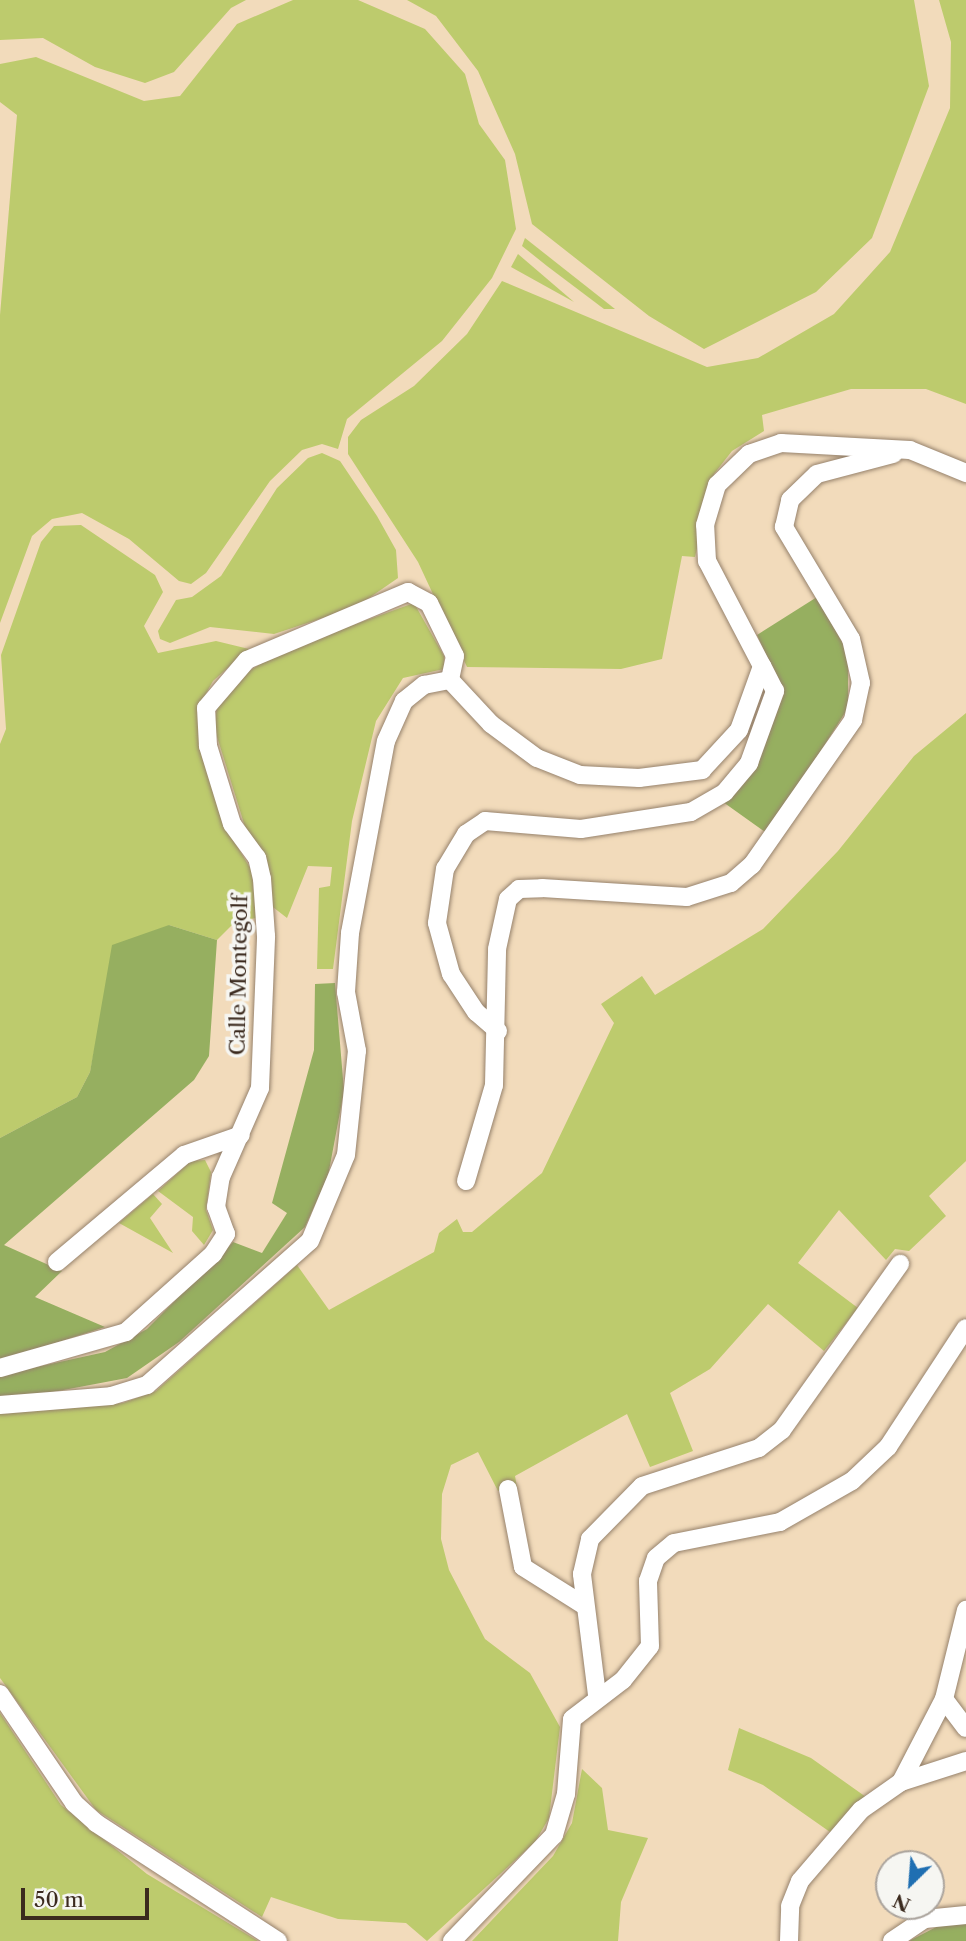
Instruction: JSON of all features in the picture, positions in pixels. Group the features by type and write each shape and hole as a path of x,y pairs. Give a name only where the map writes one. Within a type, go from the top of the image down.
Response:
{"street":[{"path":"498,1031 476,1012 452,974 438,923 445,869 466,834 485,821 581,829 691,811 725,792 749,763 775,691 707,561 705,525 717,485 749,453 780,443 910,450 966,472"},
{"path":"466,1181 494,1085 498,1031 500,912 519,890 687,897 731,883 752,865 853,720 861,683 851,639 783,527 790,500 817,474 910,450"},
{"name":"Calle Montegolf","path":"0,1368 126,1332 213,1254 226,1234 216,1207 221,1177 260,1088 262,879 257,858 232,824 208,746 206,708 247,660 408,592 429,603 450,645 450,680"},
{"path":"0,1405 111,1396 147,1385 310,1241 346,1155 358,1051 346,992 350,933 386,741 404,701 424,685 450,680 491,724 537,758 580,775 639,779 702,770 721,755 753,700 762,666"},
{"path":"57,1262 184,1155 241,1135"},
{"path":"597,1695 582,1574 590,1539 608,1517 642,1486 760,1448 782,1430 900,1265"},
{"path":"452,1941 554,1835 566,1794 572,1719 597,1695 623,1680 650,1646 648,1581 656,1558 674,1543 780,1522 852,1481 888,1447 966,1328"},
{"path":"508,1489 523,1567 585,1606"},
{"path":"901,1782 944,1699 966,1611"},
{"path":"0,1694 75,1803 96,1823 278,1941"},
{"path":"944,1699 966,1728"},
{"path":"789,1941 790,1906 800,1881 862,1810 901,1782 966,1761"},
{"path":"892,1941 925,1919 966,1914"}],"green space":[{"path":"0,0 246,0 231,8 174,72 145,83 95,67 43,38 0,40"},
{"path":"293,0 358,0 425,29 465,74 479,124 505,160 516,229 492,278 442,341 347,419 338,449 322,444 302,450 270,481 206,573 191,584 179,581 129,539 82,513 52,519 32,536 0,623 0,315 17,115 0,102 0,64 36,57 144,101 180,96 237,24"},
{"path":"407,0 914,0 929,86 872,238 816,292 704,349 649,316 532,224 515,154 478,71 436,16"},
{"path":"939,0 966,0 966,404 926,389 851,389 762,415 764,431 732,451 714,474 695,557 682,556 662,659 621,669 467,667 418,562 348,454 348,437 361,420 414,386 467,334 502,281 707,367 758,358 834,314 890,252 950,108 951,42"},
{"path":"525,238 615,309 604,309 547,266 522,246"},
{"path":"518,254 574,302 511,267"},
{"path":"322,453 340,461 377,516 396,550 398,578 356,607 274,634 210,627 170,643 160,639 158,631 176,600 192,597 221,576 277,488 308,458"},
{"path":"81,525 155,575 163,592 144,626 158,653 216,641 249,649 213,681 198,708 200,750 226,828 252,871 256,918 235,922 217,940 169,925 102,1012 90,1072 77,1097 0,1138 0,744 6,729 1,655 41,542 54,526"},
{"path":"817,597 848,653 848,708 768,834 723,802 755,766 784,694 757,635"},
{"path":"414,603 444,656 444,669 403,678 376,721 352,821 333,969 317,969 319,888 330,886 332,867 308,866 287,918 269,904 214,727 218,701 243,675 281,651"},
{"path":"966,713 966,1161 929,1196 946,1216 909,1251 895,1249 886,1260 839,1210 798,1263 858,1308 824,1351 768,1304 710,1369 670,1393 693,1451 650,1467 627,1414 515,1476 517,1487 498,1491 478,1452 451,1465 442,1494 441,1539 449,1570 485,1639 530,1673 560,1727 549,1818 535,1842 427,1941 406,1923 338,1919 271,1897 262,1917 96,1810 0,1678 0,1414 123,1403 156,1391 297,1265 329,1310 434,1252 439,1233 457,1219 463,1232 472,1232 542,1173 614,1023 601,1004 642,976 655,995 763,929 838,851 914,756"},
{"path":"169,925 217,940 209,1056 194,1080 4,1245 62,1271 35,1297 105,1327 0,1361 0,1138 77,1097 90,1072 112,945"},
{"path":"335,983 344,1091 328,1176 305,1227 179,1342 127,1378 16,1399 0,1396 0,1375 105,1352 147,1329 233,1242 262,1253 287,1213 272,1203 314,1050 315,984"},
{"path":"205,1160 211,1172 206,1210 213,1230 204,1245 192,1231 193,1217 158,1191 191,1161"},
{"path":"153,1194 162,1204 150,1218 173,1253 119,1223"},
{"path":"0,1713 61,1805 147,1874 258,1941 0,1941"},
{"path":"739,1728 811,1758 866,1797 830,1832 763,1785 728,1770"},
{"path":"582,1769 602,1788 608,1830 648,1838 621,1902 618,1941 472,1941 553,1856 572,1823"},
{"path":"944,1923 966,1924 966,1941 909,1941"}]}
